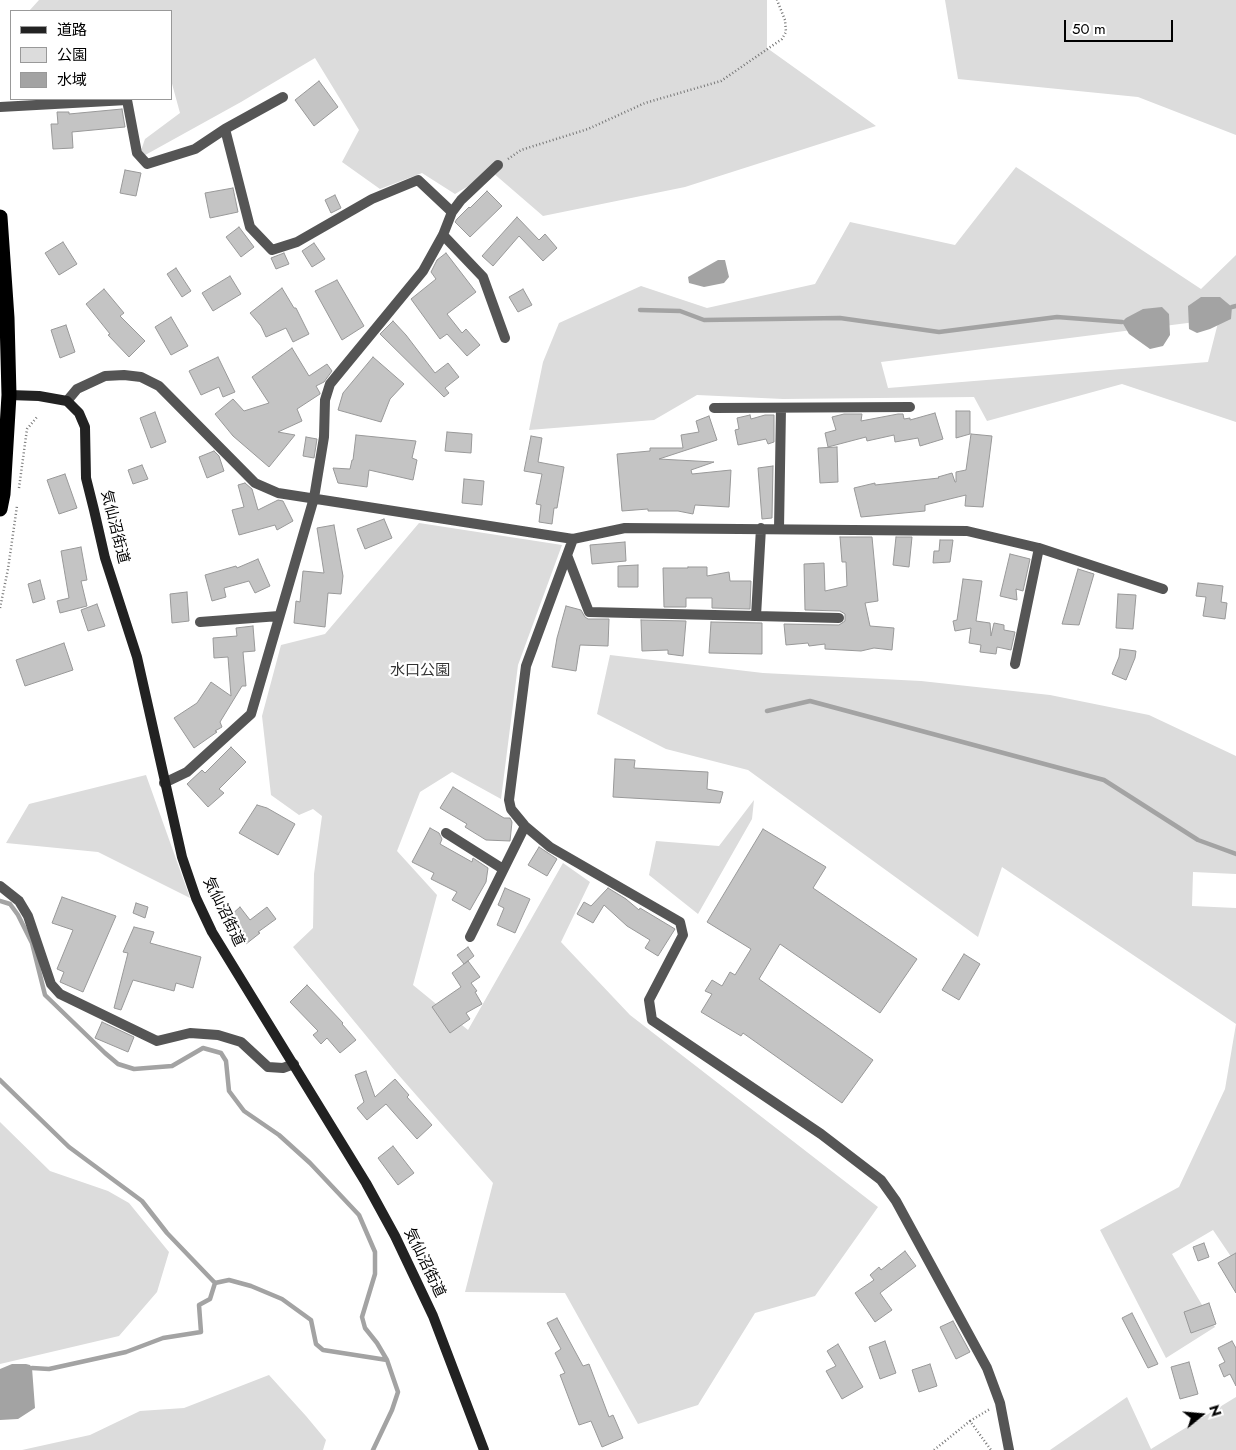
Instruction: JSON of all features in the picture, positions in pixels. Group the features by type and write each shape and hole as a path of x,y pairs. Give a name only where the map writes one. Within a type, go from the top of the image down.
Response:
{"highway":[{"path":"0,216 7,318 0,509"}],"street":[{"path":"0,107 127,100 137,152 147,164 195,149 225,129 283,98"},
{"path":"225,129 250,227 272,250 297,242 372,199 418,180 452,212"},
{"path":"164,783 187,772 251,714 314,498 324,436 325,400 330,384 423,271 443,234 452,212 461,200 498,165"},
{"path":"443,234 483,278 505,338"},
{"path":"5,394 39,396 67,401 78,389 105,376 124,375 141,377 159,386 255,483 278,493 573,539 625,528 967,531 1039,548 1163,589"},
{"name":"気仙沼街道","path":"67,401 79,413 85,427 86,478 105,558 136,657 182,857 196,898 216,939 366,1183 395,1236 433,1316 484,1450"},
{"path":"714,408 910,407"},
{"path":"779,529 781,408"},
{"path":"756,616 761,528"},
{"path":"573,539 526,666 509,800 511,809 525,826 550,847 680,922 683,936 649,1000 652,1020 821,1134 881,1180 896,1201 982,1359 1000,1403 1009,1450"},
{"path":"1015,664 1039,548"},
{"path":"567,555 590,612 839,618"},
{"path":"200,622 280,616"},
{"path":"470,937 525,826"},
{"path":"446,833 503,869"},
{"path":"0,886 19,901 28,916 51,984 60,994 157,1041 190,1033 218,1035 241,1042 268,1066 283,1068 294,1064"}],"path":[{"path":"498,165 521,150 588,129 645,104 721,81 782,39 786,32 777,0"},
{"path":"18,494 28,429 37,416"},
{"path":"0,608 8,569 17,504"},
{"path":"934,1450 970,1421 1000,1403"},
{"path":"970,1421 991,1450"}],"green space":[{"path":"39,0 767,0 767,48 876,126 685,187 543,216 492,172 455,194 422,173 380,189 342,162 359,130 315,58 241,102 138,159 145,139 180,113 172,84 172,10 30,10"},
{"path":"945,0 1236,0 1236,135 1138,97 958,79"},
{"path":"1016,167 1201,289 1236,255 1236,422 1122,384 987,421 974,397 783,399 697,395 654,420 529,430 543,362 559,323 641,286 707,308 815,284 850,222 955,245","holes":["1219,319 1208,362 888,388 881,362"]},
{"name":"水口公園","path":"419,523 562,545 518,665 501,799 452,772 420,792 397,851 437,895 413,985 468,1030 563,863 590,882 561,942 630,1015 878,1207 815,1296 755,1313 698,1405 638,1424 565,1293 465,1292 493,1183 396,1072 293,947 313,928 314,874 322,816 313,809 299,815 271,795 262,716 281,645 325,634"},
{"path":"610,655 763,673 921,681 1050,695 1149,715 1236,756 1236,874 1193,872 1192,906 1236,908 1236,1024 1002,867 978,937 748,770 666,749 597,714"},
{"path":"146,775 190,898 98,852 6,843 29,804"},
{"path":"754,800 752,819 698,914 649,875 656,841 719,846"},
{"path":"1236,1024 1236,1264 1213,1230 1172,1254 1215,1327 1166,1358 1100,1230 1179,1187 1225,1089"},
{"path":"0,1122 50,1171 108,1191 129,1203 169,1252 157,1292 119,1336 0,1364"},
{"path":"269,1375 326,1440 323,1450 22,1450 90,1435 140,1411 184,1408"},
{"path":"1127,1397 1151,1449 1236,1397 1236,1450 1050,1450"}],"water":[{"path":"718,260 725,260 729,277 724,283 704,287 689,283 688,277"},
{"path":"1201,297 1220,297 1232,307 1231,319 1197,333 1189,329 1188,306"},
{"path":"1162,307 1169,314 1170,335 1163,346 1150,349 1129,334 1122,322 1143,309"},
{"path":"12,1364 26,1364 32,1368 35,1408 18,1419 0,1420 0,1369"}],"building":[{"path":"319,81 338,107 314,126 295,100"},
{"path":"122,109 125,127 72,132 73,148 53,149 51,124 58,124 57,112 69,112 69,114"},
{"path":"125,170 141,173 136,196 120,193"},
{"path":"233,188 238,212 210,218 205,193"},
{"path":"487,191 502,206 470,237 455,222"},
{"path":"335,195 341,208 331,213 325,200"},
{"path":"517,217 539,240 545,234 557,248 543,261 519,236 493,266 482,256"},
{"path":"239,227 254,247 241,257 226,237"},
{"path":"63,242 77,264 59,275 45,253"},
{"path":"314,243 325,259 312,267 302,251"},
{"path":"284,253 289,264 276,269 271,258"},
{"path":"446,253 476,292 447,314 462,333 466,329 480,345 467,356 447,334 440,339 411,299 436,279 431,272 437,260"},
{"path":"176,268 191,291 182,297 167,274"},
{"path":"230,276 241,294 213,311 202,293"},
{"path":"337,280 364,326 342,340 315,291"},
{"path":"282,288 294,308 296,308 309,334 293,342 286,328 266,337 261,326 250,313"},
{"path":"104,289 124,313 120,316 145,341 129,357 108,335 110,334 86,304"},
{"path":"523,289 532,305 518,312 509,297"},
{"path":"171,317 188,346 171,355 155,327"},
{"path":"393,321 435,373 448,363 459,377 445,388 449,393 444,397 380,334"},
{"path":"66,325 75,352 60,358 51,330"},
{"path":"292,348 309,376 327,364 332,371 324,382 316,386 320,394 297,409 302,421 278,432 295,435 269,467 233,436 215,414 233,399 244,411 269,403 252,377"},
{"path":"218,357 235,392 223,397 219,387 201,395 189,371"},
{"path":"373,357 404,384 390,399 381,422 338,410 343,393"},
{"path":"956,411 970,411 970,434 956,438"},
{"path":"155,412 166,442 151,448 140,418"},
{"path":"935,413 943,439 920,446 918,438 895,442 894,435 867,441 866,437 828,447 825,433 836,430 832,417 844,414 862,414 861,421 903,414 904,419 910,418 910,420"},
{"path":"750,415 751,419 765,415 774,415 774,442 768,444 766,439 738,445 735,430 739,429 737,418"},
{"path":"709,416 717,440 659,459 714,462 691,470 692,474 731,470 729,507 695,505 693,514 678,511 648,511 648,509 622,511 617,454 650,451 650,448 683,448 681,435 699,432 696,421"},
{"path":"447,432 472,434 471,453 445,451"},
{"path":"971,434 992,436 983,507 965,506 966,495 925,505 925,511 861,517 854,488 875,483 875,485 939,478 952,473 956,482 956,472 966,470"},
{"path":"356,435 416,441 412,458 417,460 413,480 369,470 367,487 338,483 333,468 350,469"},
{"path":"531,436 542,438 538,462 564,467 557,508 554,508 552,524 539,522 541,505 536,504 542,474 524,471"},
{"path":"306,437 317,439 314,458 303,456"},
{"path":"837,447 838,482 820,483 818,448"},
{"path":"214,451 219,456 224,471 207,478 199,457"},
{"path":"142,465 148,479 133,484 128,470"},
{"path":"773,466 772,518 762,519 758,468"},
{"path":"65,474 77,508 59,514 47,480"},
{"path":"464,479 484,481 482,505 462,503"},
{"path":"245,483 252,489 258,510 278,500 283,501 293,521 277,530 275,525 239,535 232,510 244,507 238,485"},
{"path":"384,519 392,538 365,549 357,529"},
{"path":"334,525 343,576 341,594 328,593 325,627 294,623 296,601 300,602 303,571 324,573 317,528"},
{"path":"840,537 872,537 878,601 865,603 870,626 894,628 892,650 874,648 861,651 825,649 825,644 809,646 808,643 786,645 784,624 839,625 845,621 845,614 840,611 805,610 804,564 824,563 825,591 847,586 846,562 842,562"},
{"path":"896,537 912,537 909,567 893,565"},
{"path":"940,540 953,540 950,562 933,563 934,551 939,551"},
{"path":"625,542 626,561 592,564 590,545"},
{"path":"81,547 87,580 81,581 87,606 60,613 57,601 69,598 61,551"},
{"path":"1010,554 1030,559 1023,591 1016,589 1017,600 1000,596"},
{"path":"258,559 270,586 255,593 249,581 224,588 226,597 212,601 205,575 236,566 237,568"},
{"path":"638,565 638,587 618,587 618,566"},
{"path":"707,567 707,576 729,572 730,581 751,581 750,609 712,608 712,598 686,598 686,607 664,607 663,568"},
{"path":"1078,569 1094,574 1079,625 1062,624"},
{"path":"963,579 982,581 976,621 990,623 991,636 994,623 1004,625 1004,630 1015,632 1011,650 997,647 996,654 980,652 981,645 969,643 971,628 955,631 953,621 957,620"},
{"path":"40,580 45,599 33,603 28,584"},
{"path":"1198,583 1223,586 1221,602 1227,603 1225,619 1203,616 1206,597 1196,596"},
{"path":"187,592 189,621 172,623 170,594"},
{"path":"1118,594 1136,595 1133,629 1116,628"},
{"path":"97,604 105,626 88,631 81,610"},
{"path":"566,606 581,610 588,619 609,619 608,646 580,645 576,671 552,667 557,638"},
{"path":"641,620 686,621 683,656 668,654 668,650 642,651"},
{"path":"711,622 762,623 762,654 709,653"},
{"path":"253,626 255,651 243,652 246,686 242,686 220,722 222,727 194,748 174,718 197,703 211,682 231,696 228,657 214,658 213,638 237,636 236,628"},
{"path":"64,643 73,670 25,686 16,660"},
{"path":"1120,649 1136,651 1126,680 1112,674"},
{"path":"231,747 246,762 219,789 224,793 208,807 187,784 202,770 205,773"},
{"path":"615,759 635,760 634,768 708,772 707,789 723,792 720,803 613,797"},
{"path":"453,787 504,818 510,818 512,822 510,841 486,840 465,827 467,824 440,808"},
{"path":"257,805 267,808 295,824 278,855 239,833"},
{"path":"430,828 439,833 442,839 440,844 472,862 473,858 488,868 486,882 470,910 452,900 457,892 431,879 434,873 412,862"},
{"path":"763,829 826,867 813,888 917,959 880,1013 780,944 759,979 873,1060 842,1103 743,1033 741,1036 701,1012 712,994 705,991 712,980 722,986 730,972 735,975 751,949 707,922"},
{"path":"539,847 557,859 547,876 528,865"},
{"path":"505,888 530,899 515,933 497,925 504,908 498,905"},
{"path":"608,888 639,910 640,908 675,929 658,956 645,948 650,940 627,926 604,905 593,923 577,914 584,902 591,906"},
{"path":"62,897 116,916 83,992 60,982 64,972 57,969 73,930 52,923"},
{"path":"136,903 148,907 145,918 133,913"},
{"path":"240,907 250,920 267,907 276,919 258,932 260,933 246,944 235,928 238,926 230,916"},
{"path":"134,927 154,932 150,943 201,957 193,988 176,983 174,991 133,980 121,1010 114,1008 128,953 123,952"},
{"path":"468,947 474,956 464,964 457,955"},
{"path":"964,954 980,964 959,1000 942,990"},
{"path":"468,961 480,977 471,983 477,991 475,992 482,1004 466,1013 470,1019 450,1033 432,1007 461,987 452,973"},
{"path":"307,985 343,1023 356,1040 340,1053 327,1038 321,1044 313,1035 318,1031 290,1002"},
{"path":"102,1022 134,1037 128,1052 95,1038"},
{"path":"366,1071 375,1097 395,1079 409,1095 407,1097 432,1125 417,1139 386,1104 367,1120 357,1108 364,1102 355,1075"},
{"path":"393,1146 414,1173 398,1185 378,1158"},
{"path":"1204,1243 1209,1257 1198,1261 1193,1247"},
{"path":"905,1251 916,1266 880,1293 892,1310 875,1322 855,1293 874,1280 870,1275 879,1267 881,1270"},
{"path":"1236,1253 1236,1293 1218,1263"},
{"path":"1209,1303 1216,1324 1191,1333 1184,1312"},
{"path":"1132,1313 1158,1364 1148,1368 1122,1318"},
{"path":"557,1318 583,1366 589,1364 609,1417 613,1415 623,1438 602,1447 591,1421 579,1425 560,1375 565,1373 555,1353 561,1349 547,1323"},
{"path":"953,1321 970,1352 956,1359 940,1327"},
{"path":"885,1341 896,1373 880,1379 869,1347"},
{"path":"1232,1341 1236,1348 1236,1386 1230,1374 1224,1377 1219,1365 1225,1362 1218,1348"},
{"path":"838,1344 863,1387 842,1399 826,1371 836,1366 827,1351"},
{"path":"1189,1362 1198,1394 1180,1399 1171,1367"},
{"path":"930,1364 937,1386 919,1392 912,1370"}],"waterway":[{"path":"1232,307 1236,306"},
{"path":"640,310 680,311 704,320 840,318 939,332 1057,317 1122,322"},
{"path":"767,711 810,701 1104,780 1198,840 1236,854"},
{"path":"0,901 10,904 18,915 32,943 45,995 105,1053 118,1064 134,1069 172,1066 203,1048 221,1053 226,1061 229,1091 244,1111 279,1135 310,1163 359,1215 375,1252 375,1274 362,1317 365,1328 387,1360 398,1392 392,1410 373,1450"},
{"path":"0,1080 69,1147 142,1201 167,1233 215,1283"},
{"path":"32,1368 49,1369 126,1352 163,1338 201,1332 199,1305 210,1299 215,1283 229,1280 251,1286 282,1299 311,1320 316,1344 323,1350 387,1360"}]}
